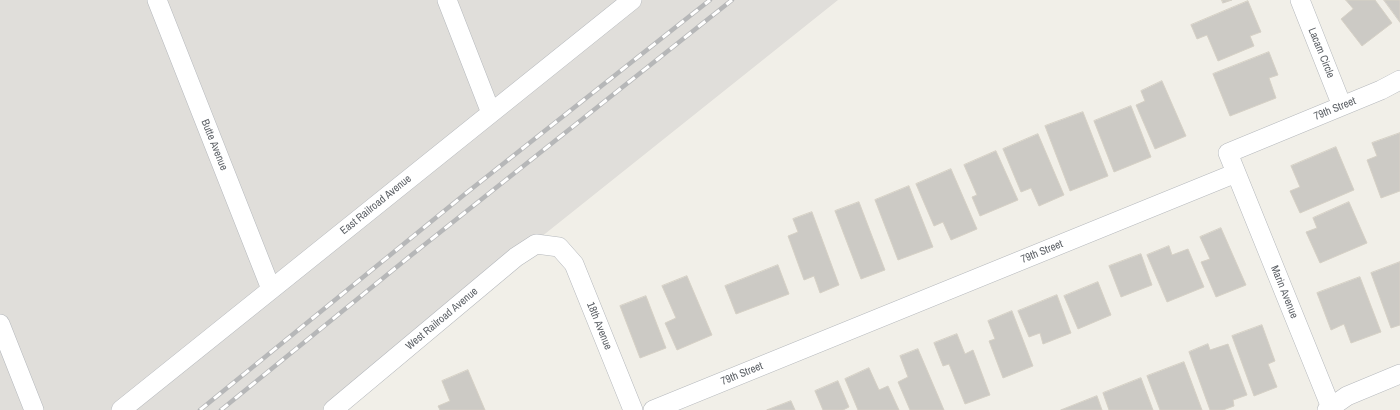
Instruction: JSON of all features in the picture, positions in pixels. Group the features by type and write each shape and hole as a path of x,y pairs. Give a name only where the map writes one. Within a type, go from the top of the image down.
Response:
{"street":[{"name":"Butte Avenue","path":"157,0 271,289"},
{"path":"447,0 491,113"},
{"name":"East Railroad Avenue","path":"121,410 632,0"},
{"name":"Lacam Circle","path":"1300,0 1342,106"},
{"name":"79th Street","path":"653,410 1236,173 1228,153 1381,90 1400,80"},
{"name":"Marin Avenue","path":"1236,173 1330,409"},
{"name":"West Railroad Avenue","path":"333,410 516,257 536,244 559,247"},
{"name":"18th Avenue","path":"559,247 574,264 633,410"},
{"path":"0,324 34,410"},
{"path":"1330,409 1347,396 1400,374"}],"shaded area":[{"path":"0,0 838,0 516,257 333,410 0,410"}],"building":[{"path":"1222,0 1232,0 1223,3"},
{"path":"1346,0 1375,0 1392,23 1362,46 1341,19 1353,9"},
{"path":"1384,0 1400,0 1400,22"},
{"path":"1248,1 1261,32 1250,36 1254,46 1218,61 1207,35 1197,39 1191,25"},
{"path":"1269,52 1278,75 1269,78 1276,98 1230,116 1213,74"},
{"path":"1162,81 1186,136 1155,149 1136,105 1145,101 1141,91"},
{"path":"1131,106 1151,157 1114,172 1094,121"},
{"path":"1083,112 1108,176 1070,191 1045,126"},
{"path":"1400,133 1400,191 1381,198 1367,160 1377,156 1372,143"},
{"path":"1038,134 1064,195 1039,206 1031,188 1021,192 1003,149"},
{"path":"1336,147 1354,190 1300,213 1290,191 1300,187 1291,166"},
{"path":"996,151 1018,200 980,216 972,197 977,195 964,165"},
{"path":"951,169 977,229 951,240 943,222 934,226 916,184"},
{"path":"909,186 933,247 898,260 875,200"},
{"path":"859,202 885,270 861,279 835,211"},
{"path":"1349,202 1367,243 1320,263 1306,232 1317,228 1313,218"},
{"path":"812,212 839,285 820,293 814,276 804,280 788,236 798,232 793,219"},
{"path":"1221,228 1246,285 1216,297 1201,262 1210,259 1200,237"},
{"path":"1169,246 1172,255 1188,249 1204,287 1167,302 1147,255"},
{"path":"1141,254 1152,285 1121,297 1109,266"},
{"path":"1400,262 1400,325 1391,328 1371,273"},
{"path":"778,265 789,294 736,314 725,286"},
{"path":"687,276 712,335 677,350 665,323 676,318 662,286"},
{"path":"1360,277 1381,332 1351,343 1344,324 1331,330 1317,293"},
{"path":"1098,282 1111,315 1078,329 1064,296"},
{"path":"1057,295 1071,333 1043,344 1040,333 1029,337 1018,311"},
{"path":"646,296 666,348 640,358 620,306"},
{"path":"1012,311 1033,366 1003,378 989,341 995,339 988,321"},
{"path":"1262,325 1275,361 1268,364 1277,387 1254,396 1232,336"},
{"path":"957,334 965,354 973,350 990,395 965,404 949,364 943,366 934,343"},
{"path":"1208,344 1210,350 1228,344 1247,395 1233,400 1234,406 1223,410 1210,410 1189,352"},
{"path":"918,349 944,410 910,410 898,382 908,377 900,356"},
{"path":"1184,362 1202,410 1160,410 1147,376"},
{"path":"869,368 879,390 888,386 899,410 858,410 845,379"},
{"path":"468,370 485,410 440,410 438,406 450,401 442,381"},
{"path":"1141,378 1153,410 1109,410 1103,393"},
{"path":"838,381 849,407 843,410 823,410 815,391"},
{"path":"1097,396 1102,410 1061,410"},
{"path":"791,401 795,410 767,410"}],"railway":[{"path":"200,410 465,194 710,0"},
{"path":"221,410 409,257 732,0"}]}
